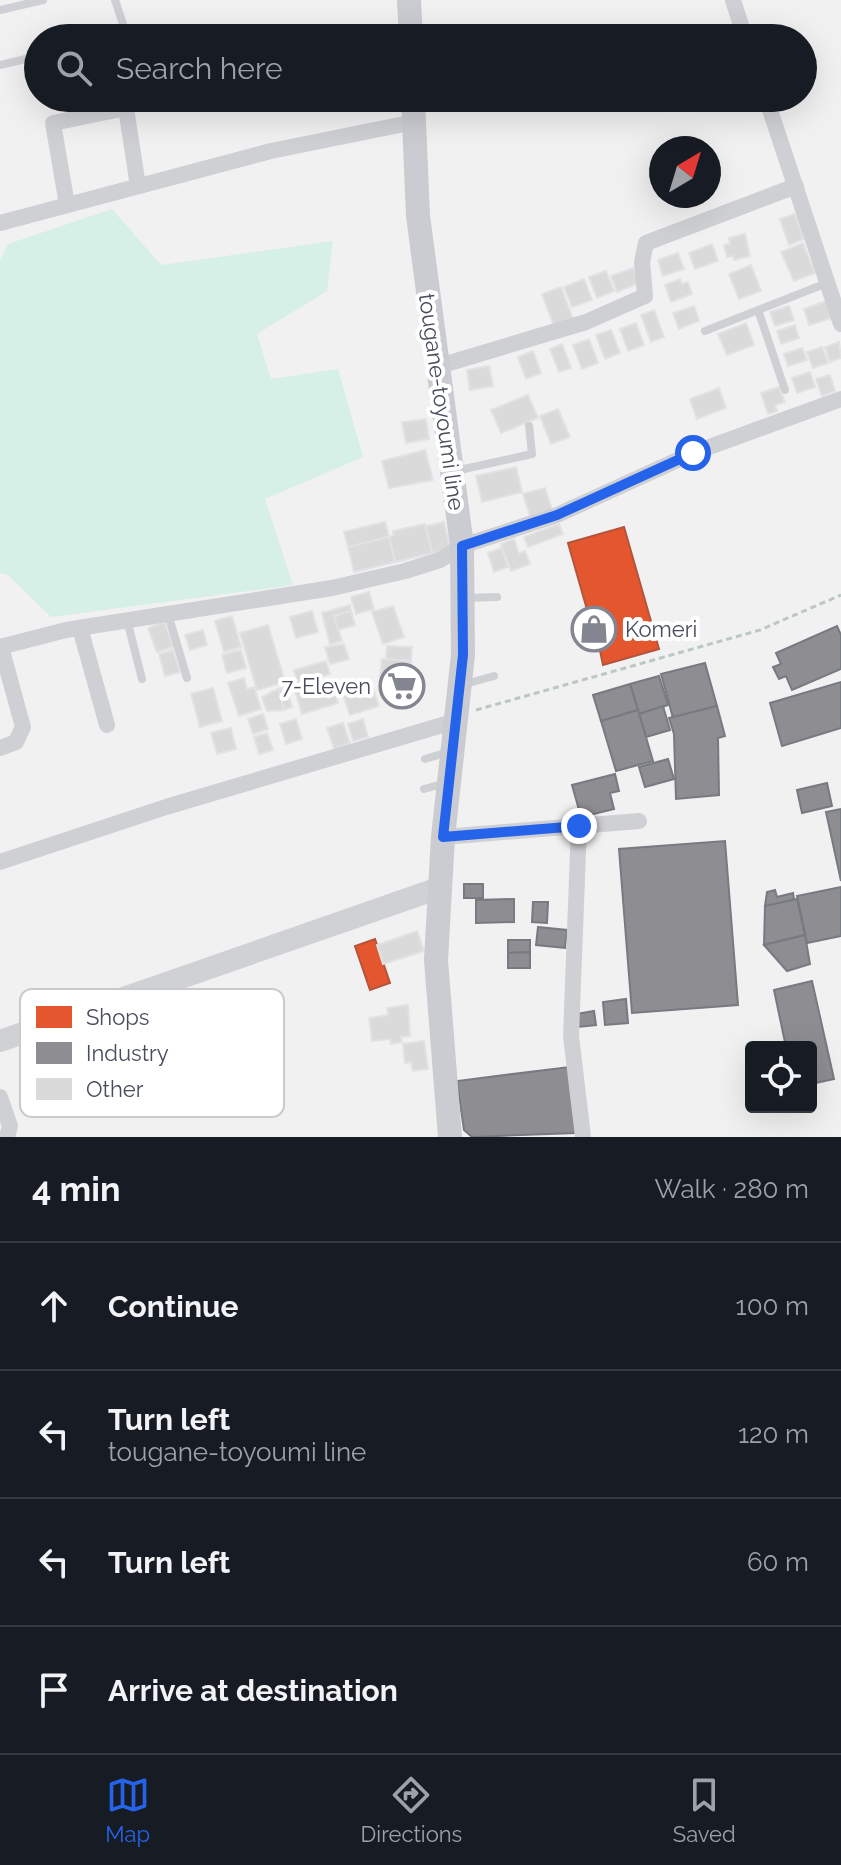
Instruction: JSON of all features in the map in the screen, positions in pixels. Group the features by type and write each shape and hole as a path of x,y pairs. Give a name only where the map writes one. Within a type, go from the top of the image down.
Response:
{"main road":[{"path":"409,0 410,24"},
{"name":"tougane-toyoumi line","path":"413,112 418,216 462,546 460,684 443,837 436,960 450,1137"}],"street":[{"path":"733,0 741,24"},
{"path":"67,205 53,123 107,112"},
{"path":"127,112 138,186"},
{"path":"0,223 406,112"},
{"path":"771,112 841,324"},
{"path":"436,367 586,322 645,296 642,262 646,243 796,186"},
{"path":"0,748 16,742 22,736 23,727 0,647 80,628 332,588 405,571 440,560 462,546 557,515 693,453 841,399"},
{"path":"80,628 107,725"},
{"path":"0,862 166,807 456,719"},
{"path":"443,837 639,821"},
{"path":"579,826 571,1036 583,1137"},
{"path":"149,989 439,888"},
{"path":"0,1041 20,1034"},
{"path":"0,1097 10,1126 7,1137"}],"lane":[{"path":"0,10 43,0"},
{"path":"115,0 123,24"},
{"path":"0,65 24,59"},
{"path":"705,331 827,283"},
{"path":"758,310 785,390"},
{"path":"452,472 532,454 529,426"},
{"path":"462,598 497,597"},
{"path":"168,614 187,678"},
{"path":"127,620 142,679"},
{"path":"460,684 494,676"},
{"path":"425,759 452,751"},
{"path":"424,789 450,781"}],"path":[{"path":"456,719 760,630 841,595"}],"green space":[{"path":"112,209 161,265 333,241 327,291 257,334 271,379 338,369 363,457 265,499 293,585 51,617 8,575 0,573 0,261 8,244"}],"building: Shops":[{"path":"624,527 659,649 603,665 599,646 592,643 585,619 588,613 568,543"},
{"path":"384,676 407,677 406,697 382,695"},
{"path":"375,939 390,983 370,990 355,946"}],"building: Industry":[{"path":"837,626 841,635 841,669 792,690 786,676 779,679 773,667 781,664 776,653"},
{"path":"705,663 717,706 673,718 661,674"},
{"path":"659,676 668,705 639,714 630,684"},
{"path":"841,682 841,728 782,746 770,703"},
{"path":"630,684 638,710 601,721 593,695"},
{"path":"663,706 670,730 646,737 639,714"},
{"path":"717,706 725,736 718,738 719,795 676,799 674,734 669,718"},
{"path":"638,710 653,761 616,771 601,721"},
{"path":"668,759 674,779 645,787 639,767"},
{"path":"615,774 619,791 610,793 614,809 581,817 572,785"},
{"path":"827,783 832,806 802,813 797,790"},
{"path":"841,809 841,881 826,812"},
{"path":"725,841 738,1005 632,1013 619,849"},
{"path":"464,884 483,884 483,898 464,898"},
{"path":"841,887 841,936 807,943 797,896"},
{"path":"775,890 777,897 793,893 794,900 765,906 767,892"},
{"path":"514,899 514,922 476,923 476,900"},
{"path":"797,899 805,935 764,945 765,906"},
{"path":"533,902 548,902 547,923 532,922"},
{"path":"538,927 567,930 565,948 536,945"},
{"path":"805,935 810,964 787,971 764,945"},
{"path":"508,940 530,940 530,952 508,953"},
{"path":"530,952 530,968 508,968 508,953"},
{"path":"812,981 834,1079 817,1083 817,1041 785,1041 774,990"},
{"path":"626,999 628,1023 605,1025 603,1002"},
{"path":"594,1011 596,1025 578,1027 576,1014"},
{"path":"569,1067 575,1133 472,1137 464,1130 457,1081"}],"building: Other":[{"path":"795,214 804,239 789,245 780,219"},
{"path":"745,234 750,256 734,260 733,256 727,257 724,245 730,244 729,238"},
{"path":"803,243 815,273 794,281 781,252"},
{"path":"712,244 718,261 695,269 689,253"},
{"path":"678,253 684,269 663,276 658,260"},
{"path":"751,265 761,291 739,299 729,274"},
{"path":"633,268 639,283 617,292 611,276"},
{"path":"606,271 614,291 597,298 589,277"},
{"path":"584,279 592,300 572,307 564,287"},
{"path":"680,279 682,284 688,282 692,294 671,302 665,285"},
{"path":"561,287 573,319 554,326 542,294"},
{"path":"827,301 832,318 809,325 804,309"},
{"path":"694,306 699,321 679,329 673,313"},
{"path":"789,306 794,320 775,326 770,312"},
{"path":"654,310 664,337 651,342 641,315"},
{"path":"636,323 644,345 628,351 620,329"},
{"path":"746,323 754,345 727,355 718,334"},
{"path":"795,325 799,338 781,344 777,331"},
{"path":"611,330 620,353 605,359 596,335"},
{"path":"589,339 598,363 582,369 573,345"},
{"path":"839,342 841,358 830,362 825,347"},
{"path":"562,344 571,368 559,372 550,349"},
{"path":"822,347 828,363 813,368 807,352"},
{"path":"802,348 807,360 788,366 784,354"},
{"path":"533,351 541,373 526,379 518,357"},
{"path":"489,366 493,386 470,390 467,370"},
{"path":"810,372 815,387 797,393 792,378"},
{"path":"830,375 835,391 822,396 816,379"},
{"path":"779,387 785,402 775,405 777,411 768,414 761,393"},
{"path":"719,388 726,408 697,419 690,399"},
{"path":"528,395 538,418 501,433 491,410"},
{"path":"558,409 570,437 551,444 540,416"},
{"path":"426,419 429,439 406,443 402,422"},
{"path":"425,450 433,480 389,488 382,461"},
{"path":"516,467 522,492 482,502 476,476"},
{"path":"545,488 552,509 530,516 523,494"},
{"path":"385,522 389,537 348,547 344,532"},
{"path":"444,522 450,549 432,553 426,526"},
{"path":"425,524 432,553 395,562 389,537 394,535 393,531"},
{"path":"559,524 563,534 528,547 524,537"},
{"path":"389,537 395,562 354,572 348,547"},
{"path":"514,539 519,554 525,551 530,564 511,571 501,544"},
{"path":"501,548 508,567 494,572 488,553"},
{"path":"369,592 374,609 356,614 351,597"},
{"path":"350,605 351,611 334,616 342,641 330,644 322,613"},
{"path":"393,606 404,637 383,644 372,612"},
{"path":"312,611 318,632 296,638 290,617"},
{"path":"351,611 355,625 338,630 334,616"},
{"path":"232,616 241,647 224,652 215,621"},
{"path":"165,622 173,647 157,652 148,628"},
{"path":"268,625 285,682 257,690 240,633"},
{"path":"203,630 207,645 190,650 185,635"},
{"path":"344,644 349,659 330,664 325,647"},
{"path":"387,646 412,647 411,661 386,659"},
{"path":"173,650 180,672 165,676 159,654"},
{"path":"241,650 246,668 227,673 222,655"},
{"path":"382,659 411,661 411,677 380,676"},
{"path":"326,661 330,674 298,683 294,670"},
{"path":"244,678 247,689 254,687 261,709 239,716 228,683"},
{"path":"330,679 338,703 302,714 295,690"},
{"path":"371,683 379,706 350,715 342,692"},
{"path":"286,687 292,707 284,710 278,689"},
{"path":"213,688 222,721 200,727 191,694"},
{"path":"278,689 284,710 267,711 262,697"},
{"path":"263,714 268,729 253,734 248,719"},
{"path":"296,719 302,739 286,744 280,724"},
{"path":"363,719 368,737 353,741 348,724"},
{"path":"343,723 350,743 334,749 327,728"},
{"path":"231,728 236,749 217,754 211,733"},
{"path":"267,733 273,750 259,754 254,737"},
{"path":"417,931 424,951 383,964 377,945"},
{"path":"408,1005 410,1036 401,1037 402,1042 391,1044 390,1039 372,1041 369,1018 388,1015 387,1008"},
{"path":"424,1041 428,1069 413,1071 411,1062 405,1063 403,1044"}],"place":[{"name":"Komeri","path":"594,629"},
{"name":"7-Eleven","path":"402,686"}],"route":[{"path":"579,826 443,837 463,655 462,546 557,515 693,453"}]}
